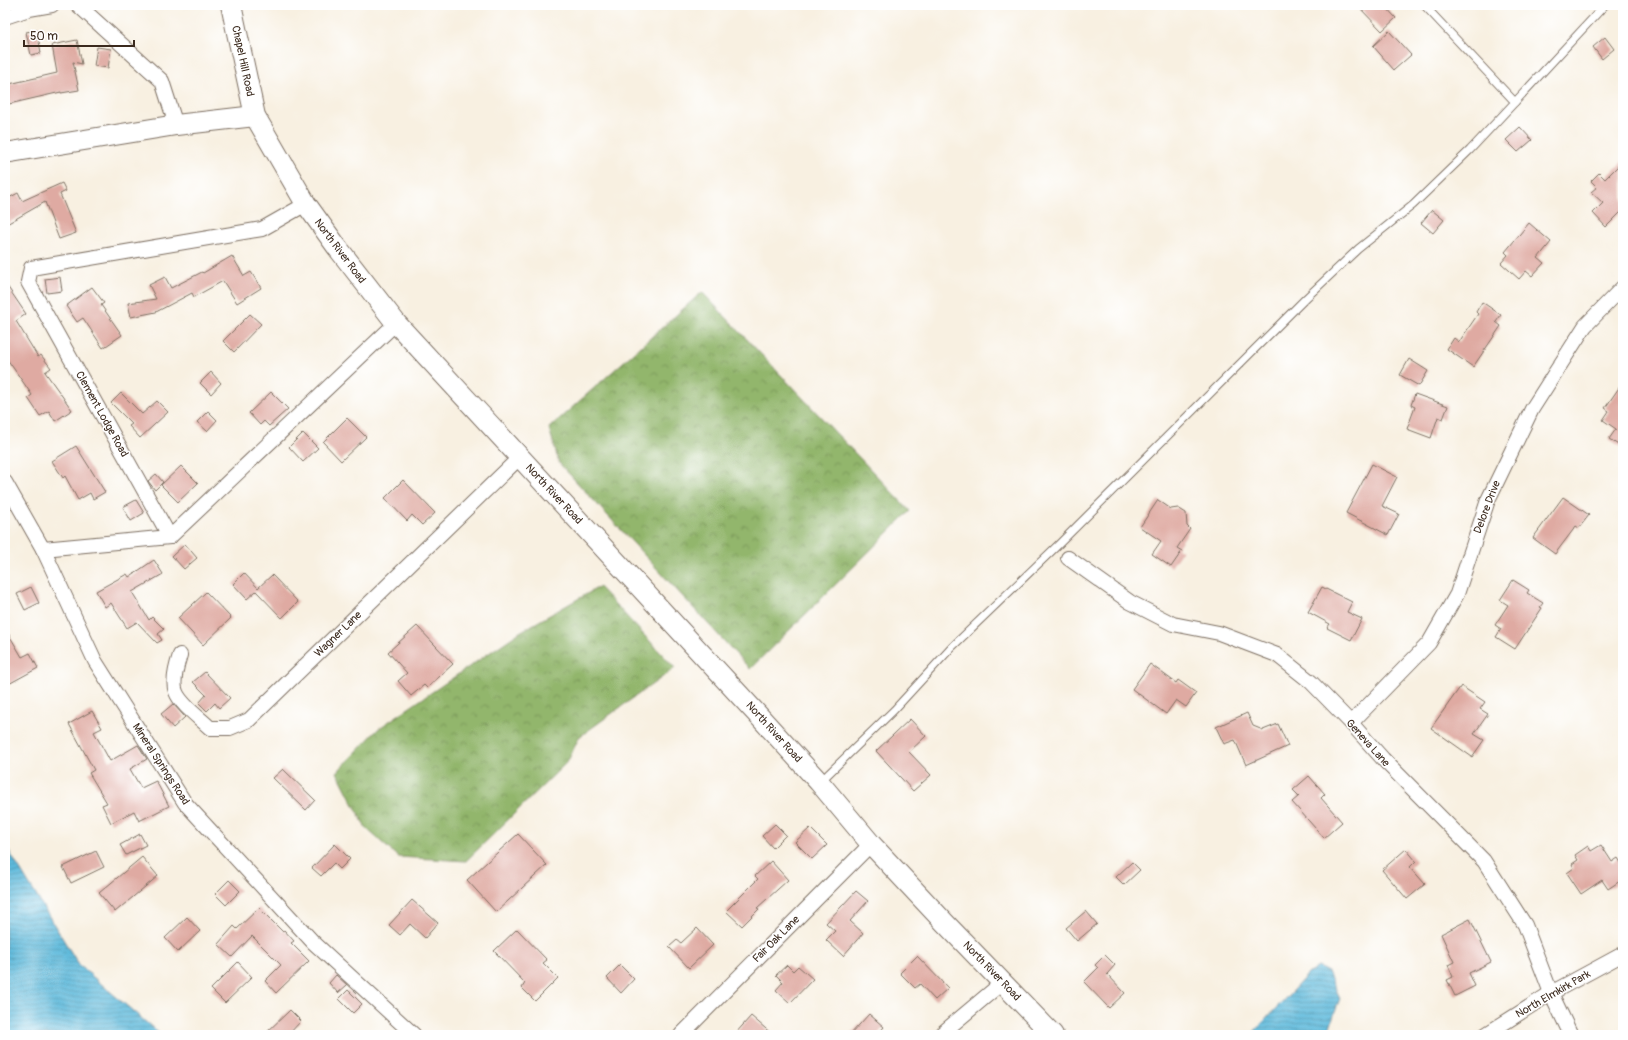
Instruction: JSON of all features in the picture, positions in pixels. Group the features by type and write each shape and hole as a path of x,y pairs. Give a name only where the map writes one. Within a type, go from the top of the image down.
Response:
{"street":[{"path":"5,17 29,9 52,5"},
{"path":"78,5 162,81 176,125"},
{"name":"Chapel Hill Road","path":"231,5 255,116"},
{"path":"5,153 176,125 255,116"},
{"name":"North River Road","path":"255,116 306,204 337,247 396,323 819,782 871,844 1053,1035"},
{"name":"Clement Lodge Road","path":"170,537 28,282 31,268 262,229 306,204"},
{"name":"Delore Drive","path":"1351,723 1429,643 1457,594 1488,500 1532,409 1585,326 1623,287"},
{"path":"43,549 170,537 396,323"},
{"name":"Wagner Lane","path":"180,655 175,670 175,691 187,707 210,728 230,728 249,720 520,458"},
{"name":"Mineral Springs Road","path":"5,482 43,549 95,661 185,803 313,942 414,1035"},
{"name":"Geneva Lane","path":"1068,558 1130,602 1173,624 1219,633 1277,655 1311,682 1351,723 1383,759 1484,862 1525,925 1551,993 1571,1035"},
{"name":"Fair Oak Lane","path":"681,1035 871,844"},
{"name":"North Elmkirk Park","path":"1485,1035 1551,993 1623,954"},
{"path":"940,1035 1003,982"}],"lane":[{"path":"1424,5 1515,102"},
{"path":"819,782 894,710 952,647 1058,545 1300,304 1358,249 1413,205 1470,150 1605,5"}],"green space":[{"path":"702,292 910,511 750,669 559,463 549,428"},
{"path":"599,587 675,668 579,737 568,761 466,861 398,857 366,828 337,772 378,729 520,632"}],"water":[{"path":"5,845 79,965 161,1035 5,1035"},
{"path":"1318,967 1328,972 1340,998 1327,1035 1251,1035 1308,974"}],"building":[{"path":"1357,5 1384,5 1396,18 1382,31"},
{"path":"37,30 41,53 31,55 26,32"},
{"path":"1389,31 1411,55 1394,70 1373,46"},
{"path":"1605,37 1614,49 1602,59 1593,47"},
{"path":"77,40 82,64 73,62 79,90 61,92 9,104 5,85 57,73 52,45"},
{"path":"97,47 111,49 108,68 94,66"},
{"path":"1520,127 1532,140 1518,152 1506,140"},
{"path":"1623,161 1623,210 1606,227 1593,213 1603,203 1591,192 1597,187 1591,181 1599,173 1605,179"},
{"path":"62,183 66,191 60,194 76,233 59,239 45,202 5,225 5,200 18,193 22,201"},
{"path":"1432,210 1444,220 1433,233 1421,223"},
{"path":"1529,223 1551,242 1538,258 1544,263 1532,276 1526,271 1519,279 1501,263 1508,255 1505,252"},
{"path":"232,256 244,276 251,272 261,288 237,303 223,281 194,297 192,293 156,312 131,317 128,303 156,299 149,285 165,277 171,288 202,272 203,273"},
{"path":"60,277 62,291 47,293 45,279"},
{"path":"5,283 26,314 16,321 38,357 41,355 51,368 45,372 72,410 55,421 49,411 40,416 28,398 32,395 5,356"},
{"path":"92,287 104,303 101,305 122,335 103,348 83,318 77,322 66,306"},
{"path":"1482,302 1501,315 1496,322 1501,326 1473,367 1447,349 1454,338 1459,342 1478,314 1476,312"},
{"path":"250,314 261,324 234,352 223,341"},
{"path":"1409,359 1428,371 1419,386 1400,375"},
{"path":"211,372 221,383 211,394 200,383"},
{"path":"1623,382 1623,448 1609,439 1616,429 1603,420 1609,411 1605,408"},
{"path":"271,392 288,409 269,426 264,421 260,425 249,413"},
{"path":"121,393 142,414 157,401 168,412 140,438 129,426 132,424 111,403"},
{"path":"1415,394 1448,406 1443,419 1438,417 1431,438 1407,429 1415,407 1411,405"},
{"path":"208,411 217,420 207,431 197,422"},
{"path":"347,418 366,437 341,461 323,442"},
{"path":"303,433 318,448 303,462 289,447"},
{"path":"76,446 105,492 93,499 90,493 78,500 65,476 63,478 52,461"},
{"path":"1372,464 1397,477 1382,506 1399,514 1388,535 1346,513"},
{"path":"181,466 198,483 178,502 161,485"},
{"path":"156,474 163,482 155,490 148,481"},
{"path":"403,480 435,513 422,525 412,515 407,521 385,498"},
{"path":"1563,497 1589,515 1579,528 1576,526 1555,554 1533,538"},
{"path":"136,500 144,513 131,521 123,507"},
{"path":"1158,500 1171,509 1178,508 1186,513 1187,526 1190,529 1177,548 1182,551 1171,567 1152,554 1161,541 1140,527"},
{"path":"185,544 197,558 184,569 172,556"},
{"path":"154,560 163,574 132,592 149,620 152,617 164,629 158,634 162,640 157,643 137,622 127,628 111,603 105,607 96,591 127,574 129,577"},
{"path":"244,573 258,588 272,575 298,602 282,618 256,591 247,599 233,584"},
{"path":"1513,580 1529,590 1527,593 1543,603 1540,607 1542,608 1515,649 1496,637 1501,629 1495,625 1508,605 1500,600"},
{"path":"31,587 39,603 25,610 17,594"},
{"path":"1322,587 1352,602 1347,612 1362,619 1351,640 1327,628 1330,624 1308,612"},
{"path":"206,592 231,618 203,645 178,618"},
{"path":"417,626 453,664 427,688 424,685 411,696 398,681 407,673 388,652"},
{"path":"5,628 22,657 30,653 38,668 5,686"},
{"path":"1150,664 1176,683 1178,680 1196,693 1186,707 1176,700 1166,714 1132,689"},
{"path":"205,672 230,698 219,708 215,703 207,711 199,703 206,695 193,682"},
{"path":"1461,686 1485,702 1480,709 1488,714 1474,734 1484,740 1472,757 1431,728"},
{"path":"173,704 185,717 173,728 161,714"},
{"path":"92,711 102,728 94,732 110,761 138,745 147,759 130,769 141,788 156,781 169,806 139,821 134,811 111,823 102,805 107,803 89,773 94,770 69,724"},
{"path":"1247,713 1253,726 1263,730 1278,724 1288,746 1246,765 1235,740 1224,744 1216,727"},
{"path":"910,719 926,736 909,752 931,775 913,791 876,751"},
{"path":"283,769 315,800 306,810 273,778"},
{"path":"1309,776 1325,794 1321,798 1342,822 1324,838 1292,802 1299,796 1293,790"},
{"path":"775,824 786,835 773,848 762,836"},
{"path":"810,828 827,845 812,859 795,842"},
{"path":"140,834 146,845 126,855 120,845"},
{"path":"518,834 547,865 496,912 467,880"},
{"path":"335,844 350,859 340,869 334,863 321,876 312,868"},
{"path":"1601,845 1612,862 1618,858 1623,866 1623,879 1608,889 1602,880 1581,894 1567,873 1574,868 1572,864 1578,860 1575,855 1588,846 1591,851"},
{"path":"1406,849 1416,861 1410,867 1425,884 1407,899 1382,870"},
{"path":"96,851 104,867 71,883 63,867"},
{"path":"142,857 158,876 115,912 99,893"},
{"path":"771,861 788,880 757,908 759,909 742,926 726,911 758,879 755,876"},
{"path":"1132,862 1140,870 1124,885 1116,877"},
{"path":"229,880 240,891 226,905 215,894"},
{"path":"856,891 868,901 850,921 863,933 843,956 826,940 835,931 826,923"},
{"path":"412,900 438,923 425,938 410,924 400,935 389,925"},
{"path":"259,908 283,932 284,930 294,941 291,943 309,961 276,993 265,981 281,965 252,936 232,957 218,944 234,926 237,929"},
{"path":"1086,911 1097,924 1077,941 1066,928"},
{"path":"187,917 200,931 178,952 165,938"},
{"path":"1470,919 1491,962 1469,973 1475,986 1455,996 1447,980 1453,977 1448,965 1454,962 1441,934"},
{"path":"697,928 713,945 689,968 669,947 677,940 681,943"},
{"path":"517,929 547,960 543,963 558,978 535,1001 522,988 525,983 494,951"},
{"path":"1105,955 1115,965 1107,974 1125,993 1109,1008 1084,982 1098,968 1095,965"},
{"path":"917,956 948,988 935,1000 920,984 915,988 900,973"},
{"path":"238,962 252,977 225,1003 211,989"},
{"path":"620,965 634,979 621,993 607,978"},
{"path":"787,965 793,971 798,966 813,979 790,1003 776,990 783,982 776,975"},
{"path":"336,975 347,985 338,993 329,983"},
{"path":"348,990 362,1004 353,1013 339,999"},
{"path":"290,1010 301,1021 288,1035 264,1035"},
{"path":"869,1014 884,1027 877,1035 850,1035"},
{"path":"751,1016 773,1035 734,1035"}]}
